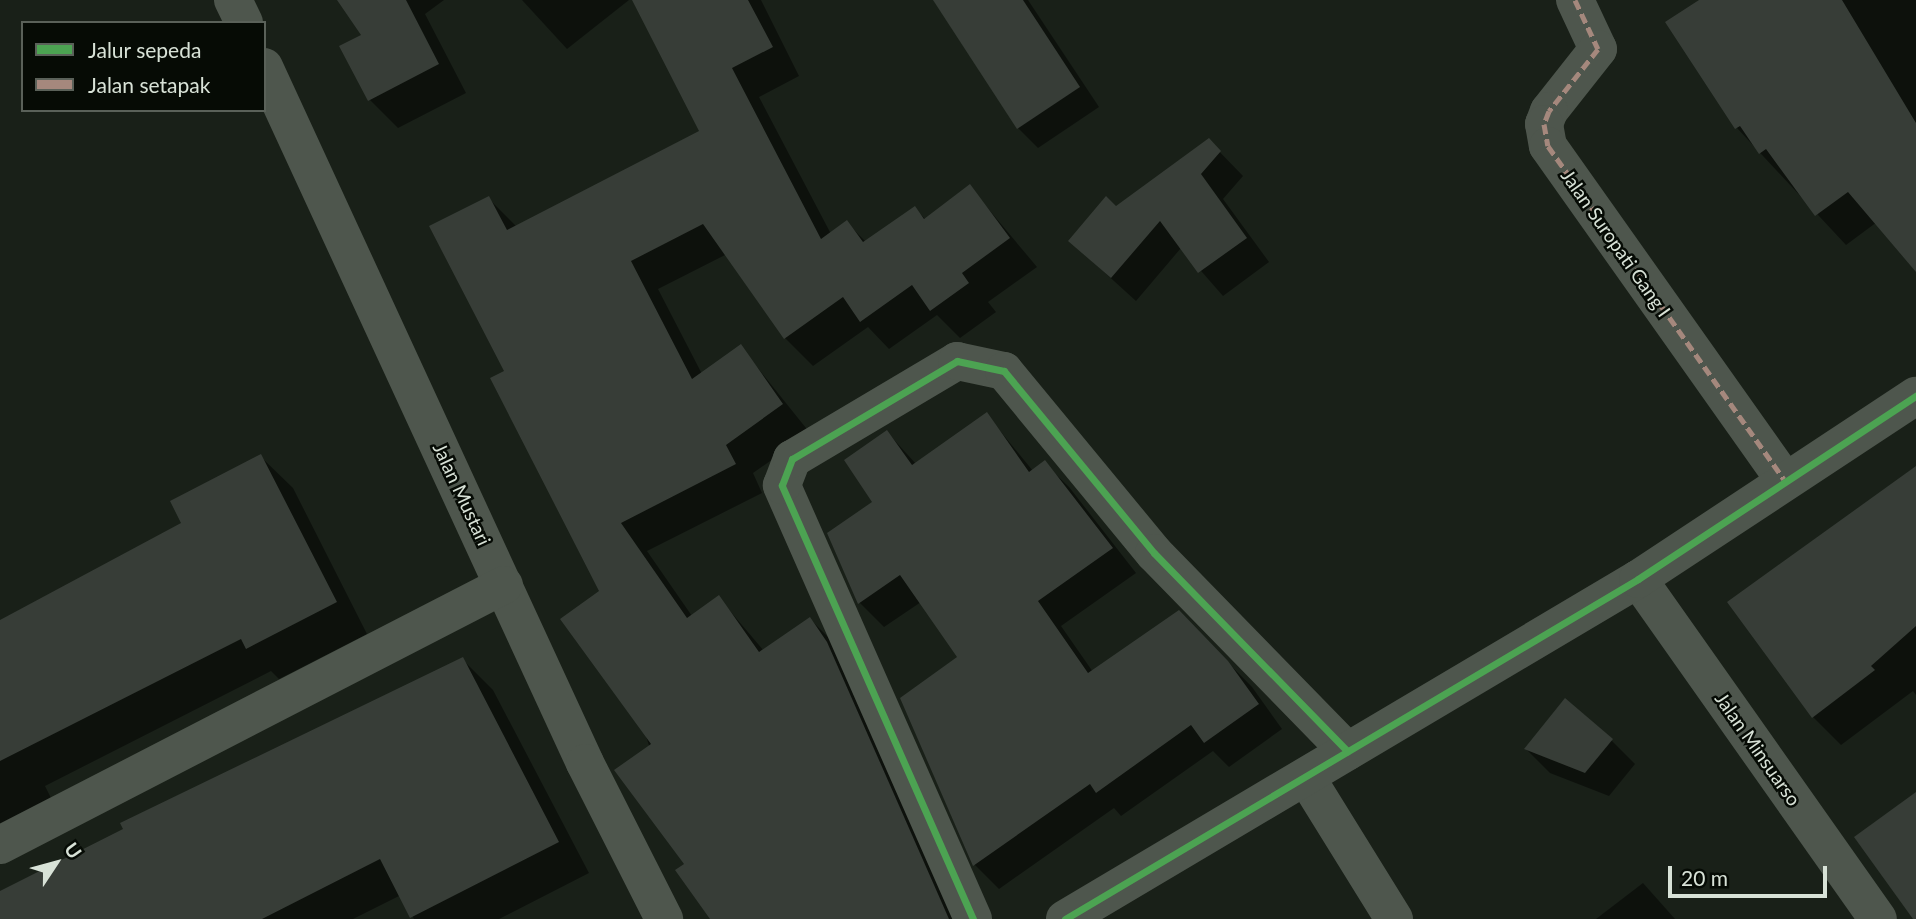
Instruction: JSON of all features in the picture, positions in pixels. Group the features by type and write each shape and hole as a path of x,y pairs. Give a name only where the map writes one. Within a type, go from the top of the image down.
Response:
{"street":[{"path":"233,0 243,21"},
{"name":"Jalan Suropati Gang I","path":"1575,0 1598,49 1549,111 1548,146 1784,479"},
{"name":"Jalan Mustari","path":"266,71 504,585 664,919"},
{"path":"973,919 782,485 792,458 957,361 1004,371 1154,553 1347,751"},
{"path":"1065,919 1638,579 1784,479 1916,396"},
{"name":"Jalan Minsuarso","path":"1638,579 1878,919"},
{"path":"0,845 504,585"},
{"path":"1306,777 1394,919"}],"building":[{"path":"337,0 406,0 439,64 368,101 339,46 361,35"},
{"path":"632,0 748,0 773,47 732,68 821,239 847,220 863,242 915,206 924,219 970,184 1010,238 962,273 969,283 930,311 912,285 860,322 843,297 784,339 703,224 631,261 692,379 741,344 783,404 726,445 736,464 621,523 687,618 719,595 759,652 810,617 827,642 949,919 710,919 675,870 684,864 614,770 651,744 560,619 599,591 490,378 504,371 429,226 489,196 507,230 699,131"},
{"path":"933,0 1023,0 1080,87 1017,129"},
{"path":"1699,0 1842,0 1916,123 1916,272 1848,192 1815,216 1766,149 1759,154 1740,126 1735,129 1665,22"},
{"path":"1209,138 1221,151 1201,174 1247,238 1198,273 1160,221 1111,278 1068,241 1106,196 1116,206"},
{"path":"987,412 1029,472 1045,460 1113,548 1038,601 1088,673 1179,610 1228,661 1259,704 1204,743 1191,725 1096,793 1090,784 973,866 900,698 957,657 900,575 858,604 827,533 872,502 844,460 887,430 912,465"},
{"path":"261,454 337,602 246,649 241,639 0,761 0,620 181,523 170,501"},
{"path":"1916,466 1916,626 1871,666 1875,670 1812,718 1727,602"},
{"path":"463,657 559,842 410,918 380,859 262,919 0,919 0,891 123,829 120,823"},
{"path":"1565,698 1613,739 1585,773 1524,749"},
{"path":"1916,792 1916,919 1913,919 1854,837"}],"marked path":[{"path":"1575,0 1598,49 1549,111 1544,124 1548,146 1784,479"}],"cycle path":[{"path":"973,919 782,485 792,459 957,361 1004,371 1154,553 1347,751"},
{"path":"1065,919 1638,579 1916,396"}]}
